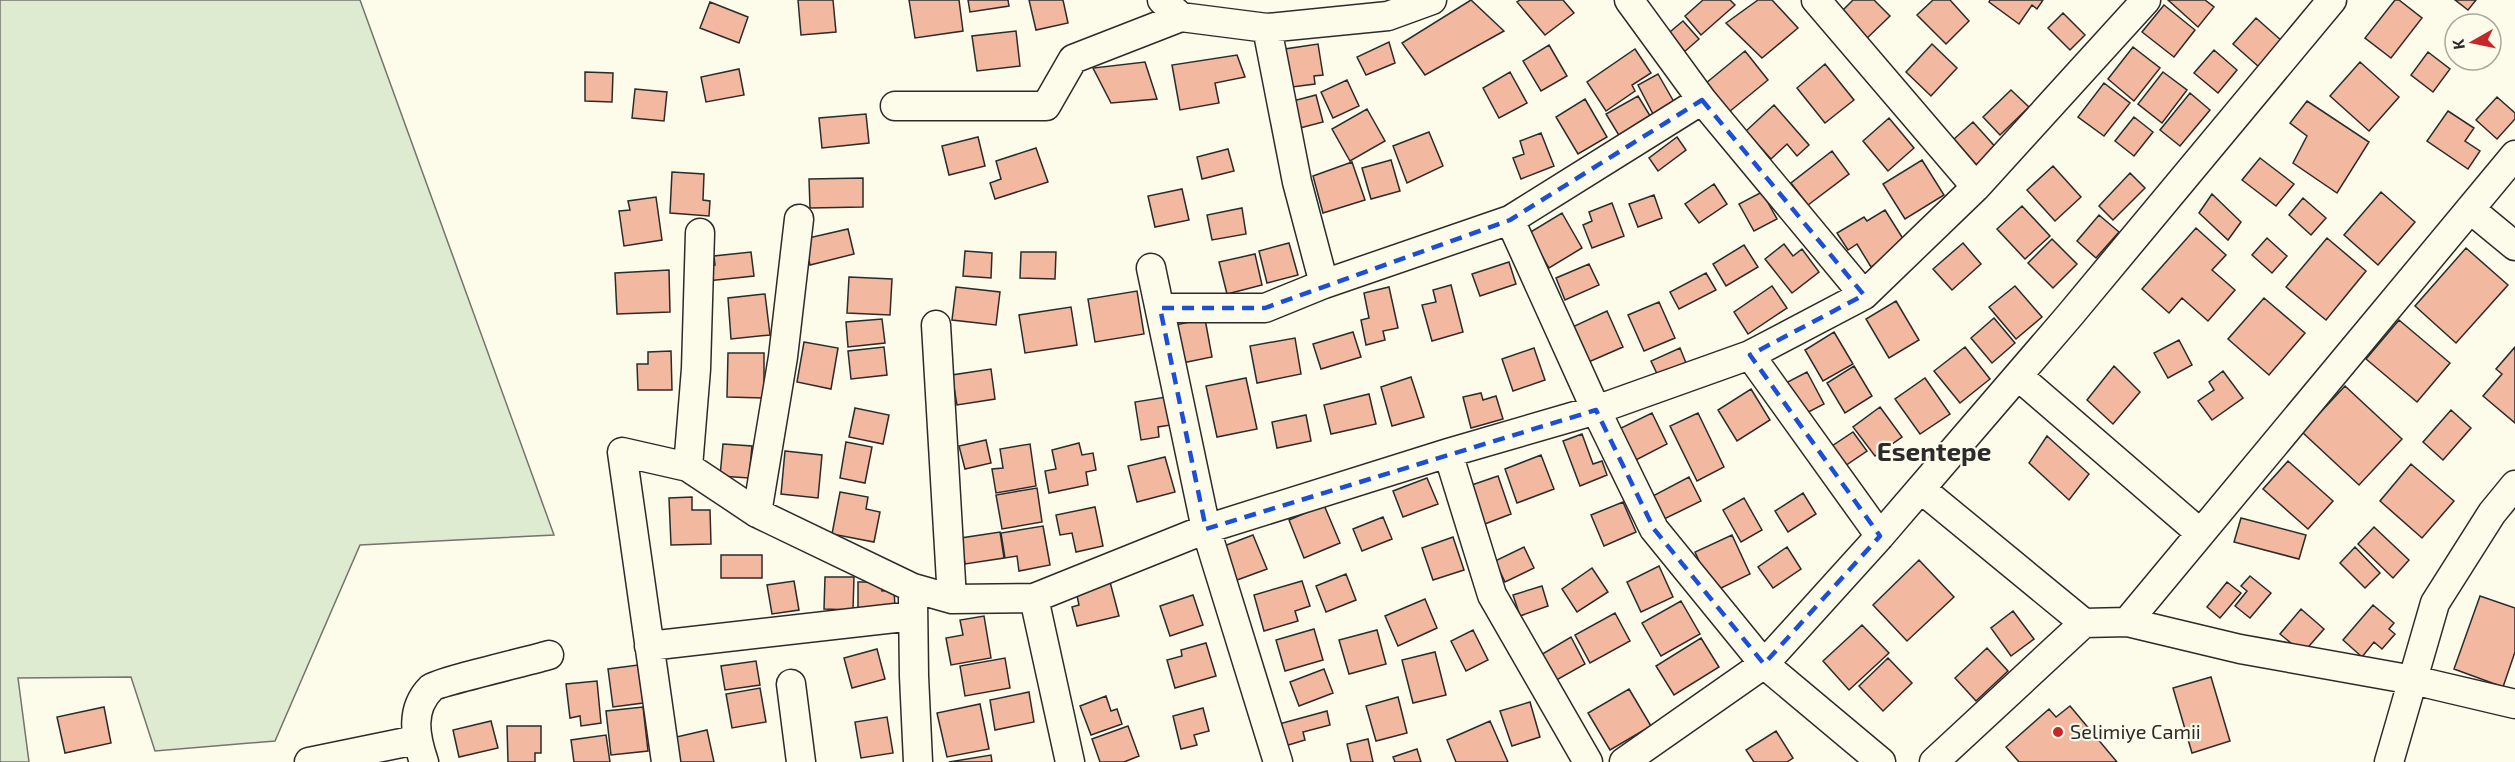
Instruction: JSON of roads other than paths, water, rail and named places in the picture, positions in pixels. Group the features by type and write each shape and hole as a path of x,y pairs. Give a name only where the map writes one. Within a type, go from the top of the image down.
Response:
{"street":[{"path":"895,106 1046,106 1073,59 1172,9 1267,28 1388,16 1432,0"},
{"path":"1629,0 1702,100 1864,295"},
{"path":"1816,0 1976,187"},
{"path":"666,762 622,452 688,467 757,513 913,588 952,599 1034,598 1206,529 1448,453 1596,410 1750,356 1864,295 1976,187 2146,0"},
{"path":"1624,762 1764,664 1880,536 2018,376 2332,0"},
{"path":"1267,28 1297,182 1324,284"},
{"path":"1160,308 1265,308 1324,284 1510,220 1702,100"},
{"path":"2127,622 2515,156"},
{"path":"2470,209 2515,246"},
{"path":"757,513 783,357 799,219"},
{"path":"1510,220 1596,410 1654,529 1764,664 1881,762"},
{"path":"688,467 696,369 700,233"},
{"path":"1150,268 1206,529 1278,762"},
{"path":"936,326 952,599"},
{"path":"1750,356 1880,536"},
{"path":"2018,376 2200,533"},
{"path":"1448,453 1491,595 1588,762"},
{"path":"2389,762 2435,603 2492,513 2515,485"},
{"path":"1920,489 2084,623 2127,622 2240,649 2413,680 2515,704"},
{"path":"913,588 918,762"},
{"path":"1034,598 1070,762"},
{"path":"649,646 913,616"},
{"path":"1934,762 2084,623"},
{"path":"309,762 420,751 417,708 433,686 549,656"},
{"path":"791,684 801,762"}],"place":[{"name":"Selimiye Camii","path":"2058,732"}],"district":[{"name":"Esentepe","path":"1934,452"}]}
